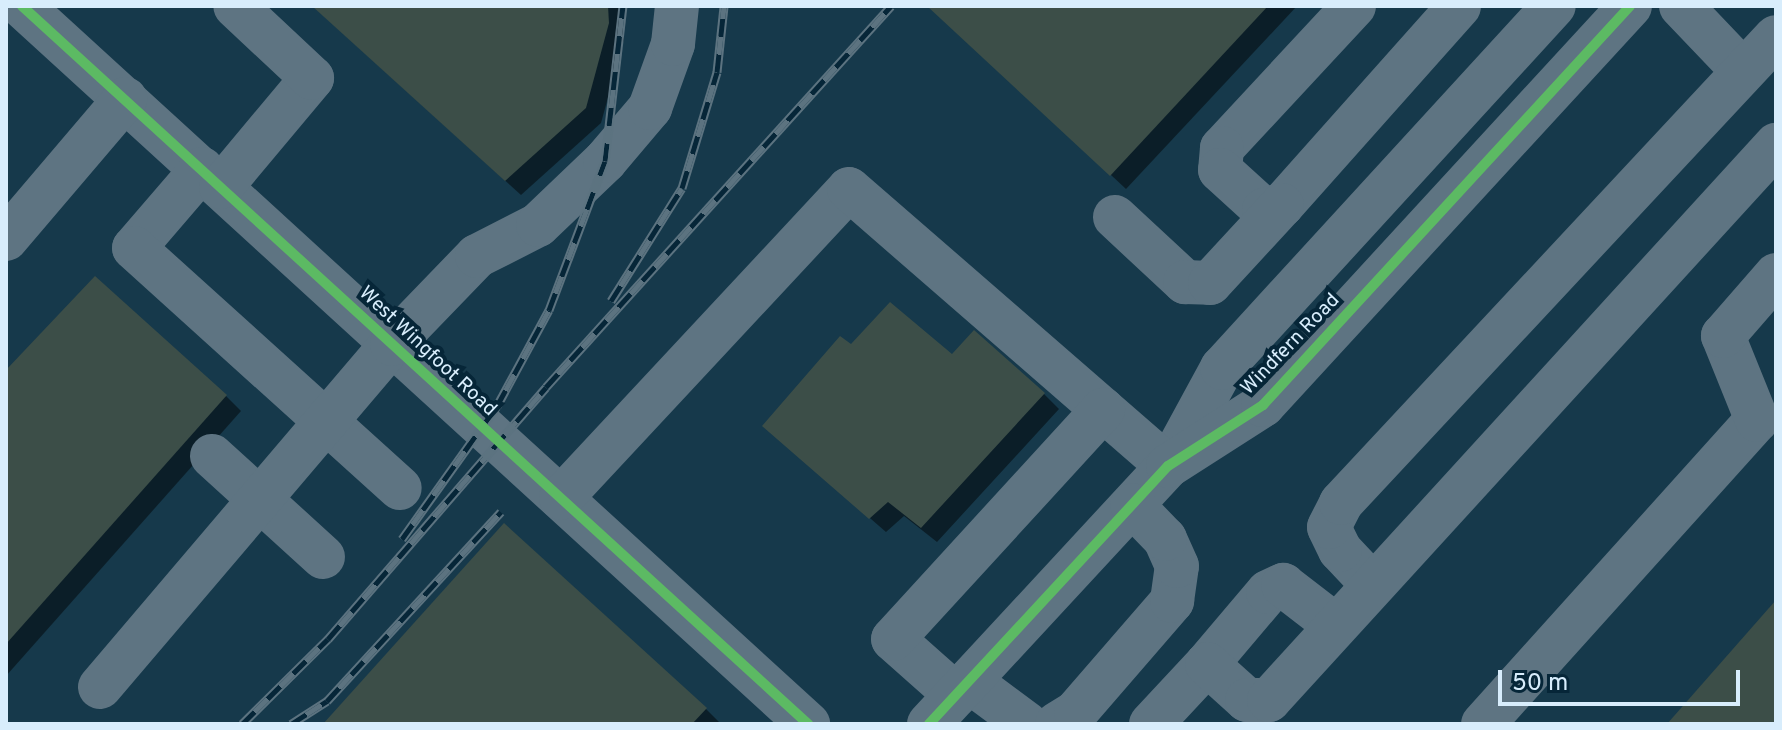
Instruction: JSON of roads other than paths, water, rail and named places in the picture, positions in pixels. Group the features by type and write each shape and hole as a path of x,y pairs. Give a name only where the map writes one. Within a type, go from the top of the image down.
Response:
{"street":[{"path":"235,6 312,78 211,178 134,248 400,488"},
{"path":"100,687 392,344 477,256 538,225 650,108 673,44 677,6"},
{"path":"1282,205 1264,210 1220,170 1222,148 1354,6"},
{"path":"1115,217 1185,282 1210,283 1459,6"},
{"name":"Windfern Road","path":"951,700 1168,466 1222,368 1554,6"},
{"name":"Windfern Road","path":"1168,466 1263,405 1630,6"},
{"path":"1681,6 1743,71"},
{"name":"West Wingfoot Road","path":"33,10 125,99 808,724"},
{"path":"1371,583 1340,550 1329,527 1341,503 1776,37"},
{"path":"6,239 125,99"},
{"path":"1352,128 1401,173"},
{"path":"1207,664 1247,700 1269,700 1371,583 1776,145"},
{"path":"561,498 849,189 1168,466"},
{"path":"1483,724 1757,420 1723,336 1776,275"},
{"path":"1027,724 951,700 893,639 1103,410"},
{"path":"212,456 323,557"},
{"path":"1057,724 1076,712 1172,601 1177,566 1165,539 1132,505"},
{"path":"1151,724 1268,592 1283,585 1335,625"}],"railway":[{"path":"402,539 497,406 549,310 605,161 623,6"},
{"path":"611,301 682,188 717,72 724,6"},
{"path":"242,724 328,639 546,387 891,6"},
{"path":"291,724 327,701 501,512"}]}
